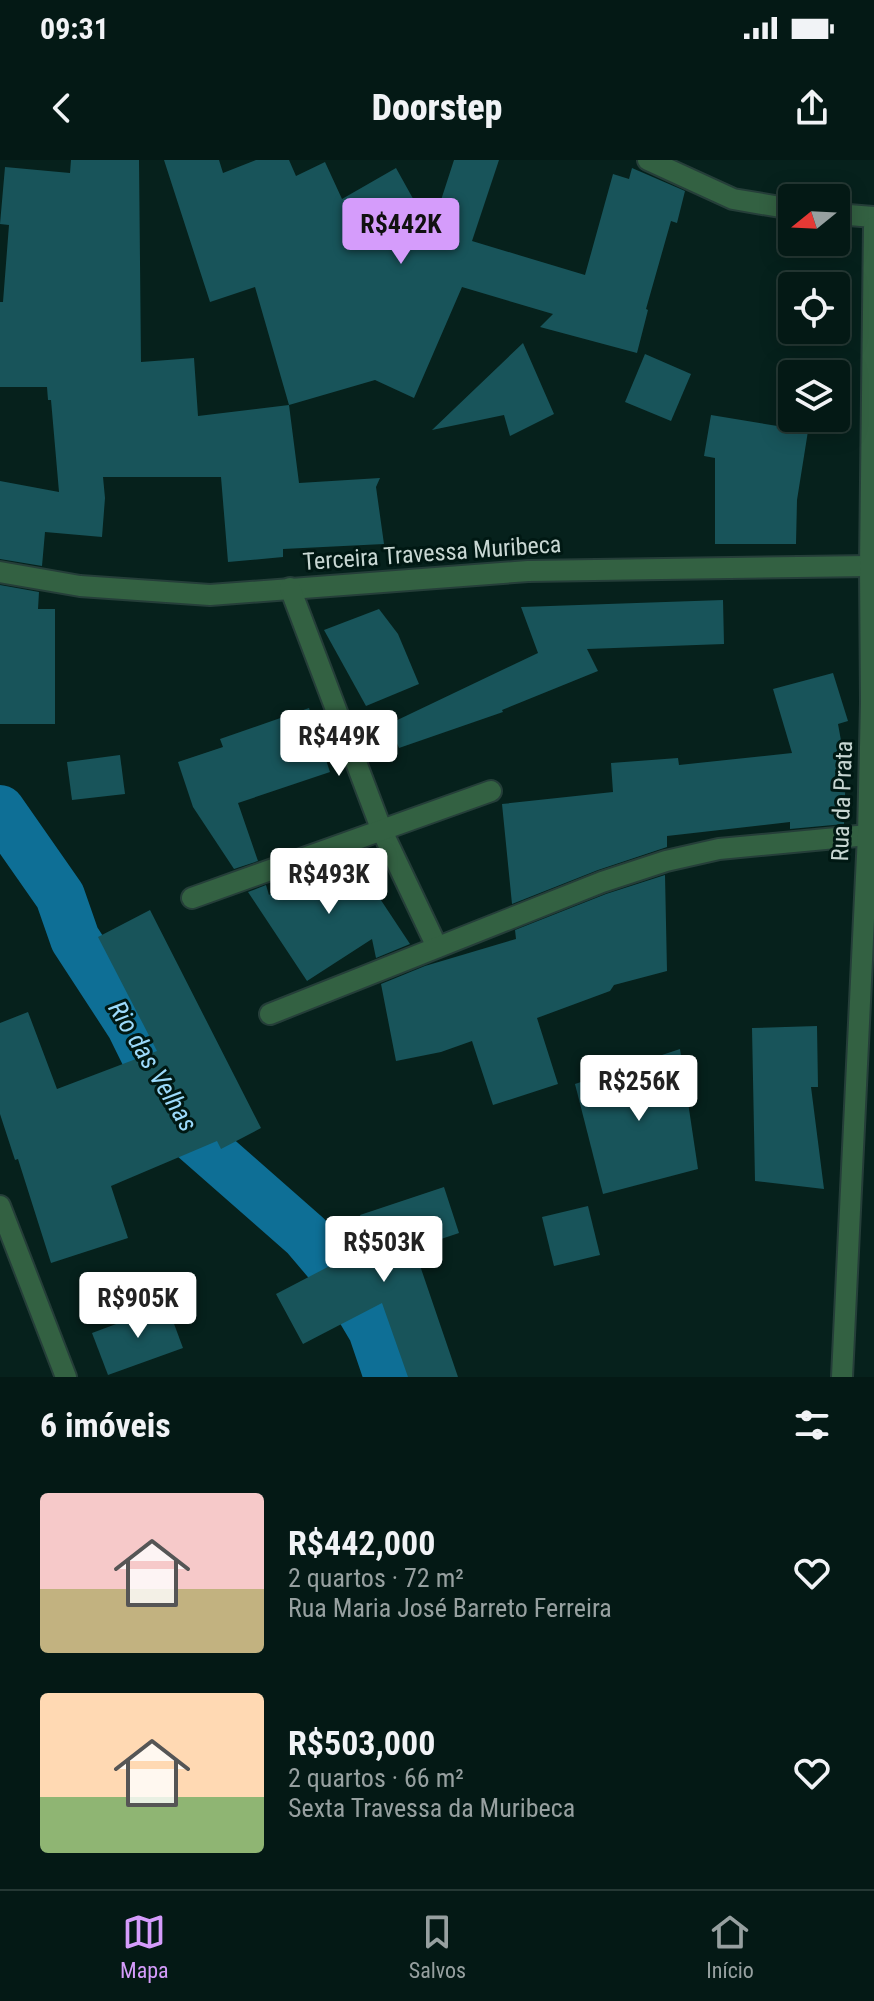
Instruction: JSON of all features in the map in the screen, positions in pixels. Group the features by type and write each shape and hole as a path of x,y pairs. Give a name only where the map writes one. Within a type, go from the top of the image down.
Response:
{"street":[{"path":"648,160 733,199 778,207"},
{"path":"850,215 874,217"},
{"name":"Rua da Prata","path":"842,1377 868,835 874,227"},
{"name":"Terceira Travessa Muribeca","path":"0,572 80,586 210,595 528,571 870,566"},
{"path":"290,588 382,831 437,947"},
{"path":"192,898 491,791"},
{"path":"270,1014 602,882 666,861 719,849 868,835"},
{"path":"0,1206 66,1377"}],"building":[{"path":"71,160 139,160 141,362 194,358 198,416 289,405 299,483 380,478 376,487 384,544 283,549 283,557 228,562 221,477 103,477 102,537 45,532 42,566 0,559 0,481 59,492 51,400 48,400 47,387 0,387 0,302 3,302 9,225 0,224 5,167 70,173"},
{"path":"164,160 219,160 223,173 256,160 289,160 296,176 325,162 342,199 396,168 431,231 454,160 499,160 472,241 585,275 613,174 629,179 632,168 685,191 677,223 671,221 637,353 540,327 553,314 462,287 414,398 375,380 289,405 255,287 210,302"},
{"path":"523,343 554,414 510,436 504,415 432,430"},
{"path":"645,354 691,374 671,421 625,402"},
{"path":"711,415 778,426 778,432 808,432 797,500 796,544 715,544 715,458 704,456"},
{"path":"0,585 39,592 38,609 55,609 55,724 0,724"},
{"path":"723,600 724,644 587,649 598,671 503,712 399,748 389,724 538,653 521,607"},
{"path":"379,609 398,634 419,684 366,706 324,630"},
{"path":"833,673 848,721 838,724 846,768 844,824 790,829 790,822 667,836 667,847 512,904 502,804 613,792 611,763 678,758 679,765 792,753 773,689"},
{"path":"309,708 330,772 238,803 258,861 234,869 193,807 178,762 223,747 220,739"},
{"path":"120,755 125,794 72,800 67,762"},
{"path":"351,855 410,944 376,958 372,939 307,981 248,892 266,885 269,895 306,871"},
{"path":"665,875 667,971 614,985 610,991 537,1018 558,1084 493,1105 472,1041 441,1052 396,1061 381,984 425,966 516,939 515,930 606,894"},
{"path":"150,910 261,1128 221,1149 217,1141 111,1186 128,1238 51,1263 18,1159 15,1160 0,1114 0,1023 28,1012 57,1089 157,1051 98,937"},
{"path":"817,1026 818,1087 811,1087 824,1189 755,1181 752,1028"},
{"path":"680,1049 698,1169 603,1194 575,1084"},
{"path":"444,1187 459,1233 414,1248 458,1377 408,1377 382,1303 303,1344 276,1294 370,1245 360,1215"},
{"path":"588,1206 600,1255 554,1266 542,1217"},
{"path":"167,1305 183,1348 108,1375 92,1333"}],"waterway":[{"name":"Rio das Velhas","path":"0,810 60,896 75,939 131,1025 161,1086 191,1135 306,1236 344,1281 373,1330 389,1377"}]}
